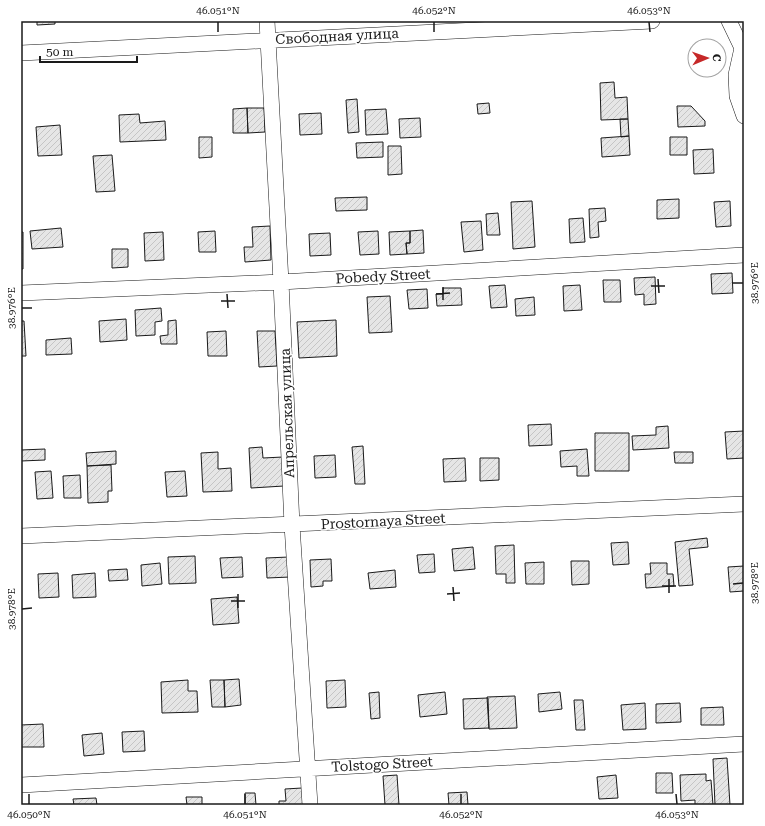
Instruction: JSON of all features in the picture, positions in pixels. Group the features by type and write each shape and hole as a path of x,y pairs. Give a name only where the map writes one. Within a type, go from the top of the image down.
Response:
{"street":[{"name":"Апрельская улица","path":"267,21 282,282 292,525 310,805"},
{"name":"Свободная улица","path":"21,53 652,21"},
{"path":"729,21 743,48 736,75 737,96 744,116"},
{"name":"Pobedy Street","path":"21,293 282,282 744,255"},
{"name":"Prostornaya Street","path":"21,536 744,504"},
{"name":"Tolstogo Street","path":"21,785 744,744"}],"building":[{"path":"37,21 55,21 55,24 37,25"},
{"path":"614,82 615,98 627,97 628,119 601,120 600,83"},
{"path":"357,99 359,132 348,133 346,100"},
{"path":"489,103 490,113 478,114 477,104"},
{"path":"677,106 691,106 705,121 705,126 678,127"},
{"path":"247,108 264,108 265,132 248,133"},
{"path":"247,108 248,133 233,133 233,109"},
{"path":"386,109 388,134 366,135 365,110"},
{"path":"321,113 322,134 300,135 299,114"},
{"path":"139,114 140,123 165,121 166,140 120,142 119,115"},
{"path":"420,118 421,137 400,138 399,119"},
{"path":"620,119 628,119 629,136 621,137"},
{"path":"60,125 62,155 38,156 36,127"},
{"path":"629,136 630,155 602,157 601,138"},
{"path":"199,137 212,137 212,157 199,158"},
{"path":"670,137 687,137 687,155 670,155"},
{"path":"383,142 383,157 357,158 356,143"},
{"path":"388,146 401,146 402,174 388,175"},
{"path":"713,149 714,173 694,174 693,150"},
{"path":"112,155 115,191 96,192 93,156"},
{"path":"367,197 367,210 336,211 335,198"},
{"path":"679,199 679,218 657,219 657,200"},
{"path":"532,201 535,247 513,249 511,202"},
{"path":"730,201 731,226 716,227 714,202"},
{"path":"605,208 606,221 598,222 599,237 590,238 589,209"},
{"path":"498,213 500,235 487,235 486,214"},
{"path":"583,218 585,242 570,243 569,219"},
{"path":"481,221 483,250 464,252 461,222"},
{"path":"270,226 271,260 245,262 244,247 253,247 252,227"},
{"path":"61,228 63,247 32,249 30,231"},
{"path":"423,230 424,253 407,254 406,243 410,243 410,231"},
{"path":"215,231 216,252 199,252 198,232"},
{"path":"378,231 379,254 360,255 358,232"},
{"path":"410,231 410,243 406,243 407,254 390,255 389,232"},
{"path":"21,232 23,232 23,269 21,269"},
{"path":"163,232 164,260 145,261 144,233"},
{"path":"330,233 331,255 310,256 309,234"},
{"path":"112,249 128,249 128,267 112,268"},
{"path":"732,273 733,293 712,294 711,274"},
{"path":"655,277 656,304 644,305 644,294 635,295 634,278"},
{"path":"603,280 620,280 621,302 604,302"},
{"path":"505,285 507,307 491,308 489,286"},
{"path":"580,285 582,310 564,311 563,286"},
{"path":"443,288 461,288 462,305 437,306 436,294 443,294"},
{"path":"427,289 428,308 409,309 407,290"},
{"path":"390,296 392,332 369,333 367,297"},
{"path":"534,297 535,315 516,316 515,299"},
{"path":"161,308 162,321 155,322 155,335 136,336 135,310"},
{"path":"126,319 127,340 100,342 99,321"},
{"path":"176,320 177,344 161,344 160,336 168,335 168,321"},
{"path":"336,320 337,356 299,358 297,322"},
{"path":"21,321 24,321 26,356 21,356"},
{"path":"226,331 227,356 208,356 207,332"},
{"path":"257,331 275,331 277,366 259,367"},
{"path":"71,338 72,354 46,355 46,340"},
{"path":"551,424 552,445 529,446 528,425"},
{"path":"668,426 669,448 633,450 632,436 656,435 656,427"},
{"path":"744,431 744,458 727,459 725,432"},
{"path":"595,433 629,433 629,471 595,471"},
{"path":"363,446 365,484 355,484 352,447"},
{"path":"262,447 263,458 283,457 284,486 251,488 249,448"},
{"path":"45,449 45,460 21,461 21,450"},
{"path":"587,449 589,476 577,476 577,466 561,467 560,451"},
{"path":"116,451 116,464 87,466 86,453"},
{"path":"218,452 218,469 231,468 232,491 203,492 201,453"},
{"path":"674,452 693,452 693,463 675,463"},
{"path":"335,455 336,477 315,478 314,456"},
{"path":"465,458 466,481 444,482 443,459"},
{"path":"480,458 499,458 499,480 480,481"},
{"path":"111,465 112,491 108,491 108,502 88,503 87,466"},
{"path":"51,471 53,498 37,499 35,472"},
{"path":"185,471 187,496 167,497 165,472"},
{"path":"80,475 81,498 64,498 63,476"},
{"path":"707,538 708,547 689,549 693,585 679,586 675,542"},
{"path":"628,542 629,564 613,565 611,543"},
{"path":"514,545 515,583 506,583 506,574 496,574 495,546"},
{"path":"473,547 475,569 454,571 452,549"},
{"path":"434,554 435,572 419,573 417,555"},
{"path":"195,556 196,583 169,584 168,557"},
{"path":"242,557 243,577 222,578 220,558"},
{"path":"289,557 290,577 267,578 266,558"},
{"path":"331,559 332,581 323,581 323,586 311,587 310,560"},
{"path":"571,561 589,561 589,584 572,585"},
{"path":"544,562 544,584 526,584 525,563"},
{"path":"160,563 162,584 142,586 141,565"},
{"path":"650,563 667,563 667,574 673,574 674,586 646,588 645,574 651,574"},
{"path":"744,566 744,591 730,592 728,567"},
{"path":"127,569 128,580 109,581 108,570"},
{"path":"395,570 396,587 370,589 368,573"},
{"path":"58,573 59,597 39,598 38,574"},
{"path":"95,573 96,597 73,598 72,575"},
{"path":"237,597 239,623 213,625 211,599"},
{"path":"239,679 241,705 225,707 224,680"},
{"path":"188,680 188,691 197,691 198,712 162,713 161,682"},
{"path":"210,680 224,680 225,707 212,707"},
{"path":"345,680 346,707 327,708 326,681"},
{"path":"379,692 380,718 371,719 369,693"},
{"path":"445,692 447,714 420,717 418,695"},
{"path":"560,692 562,709 539,712 538,694"},
{"path":"515,696 517,728 489,729 487,697"},
{"path":"488,698 489,728 464,729 463,699"},
{"path":"574,700 583,700 585,730 576,730"},
{"path":"645,703 646,729 623,730 621,705"},
{"path":"680,703 681,722 656,723 656,704"},
{"path":"723,707 724,725 701,725 701,708"},
{"path":"43,724 44,747 21,747 21,725"},
{"path":"144,731 145,751 123,752 122,732"},
{"path":"102,733 104,754 84,756 82,735"},
{"path":"727,758 730,805 715,805 713,759"},
{"path":"656,773 672,773 673,793 656,793"},
{"path":"706,774 706,781 711,780 713,805 695,805 695,800 681,801 680,775"},
{"path":"397,775 399,805 385,805 383,776"},
{"path":"616,775 618,798 599,799 597,777"},
{"path":"302,788 303,805 279,805 279,801 286,801 285,789"},
{"path":"467,792 468,805 449,805 448,793"},
{"path":"245,793 255,793 256,805 245,805"},
{"path":"186,797 202,797 202,805 187,805"},
{"path":"96,798 97,805 74,805 73,799"}]}
